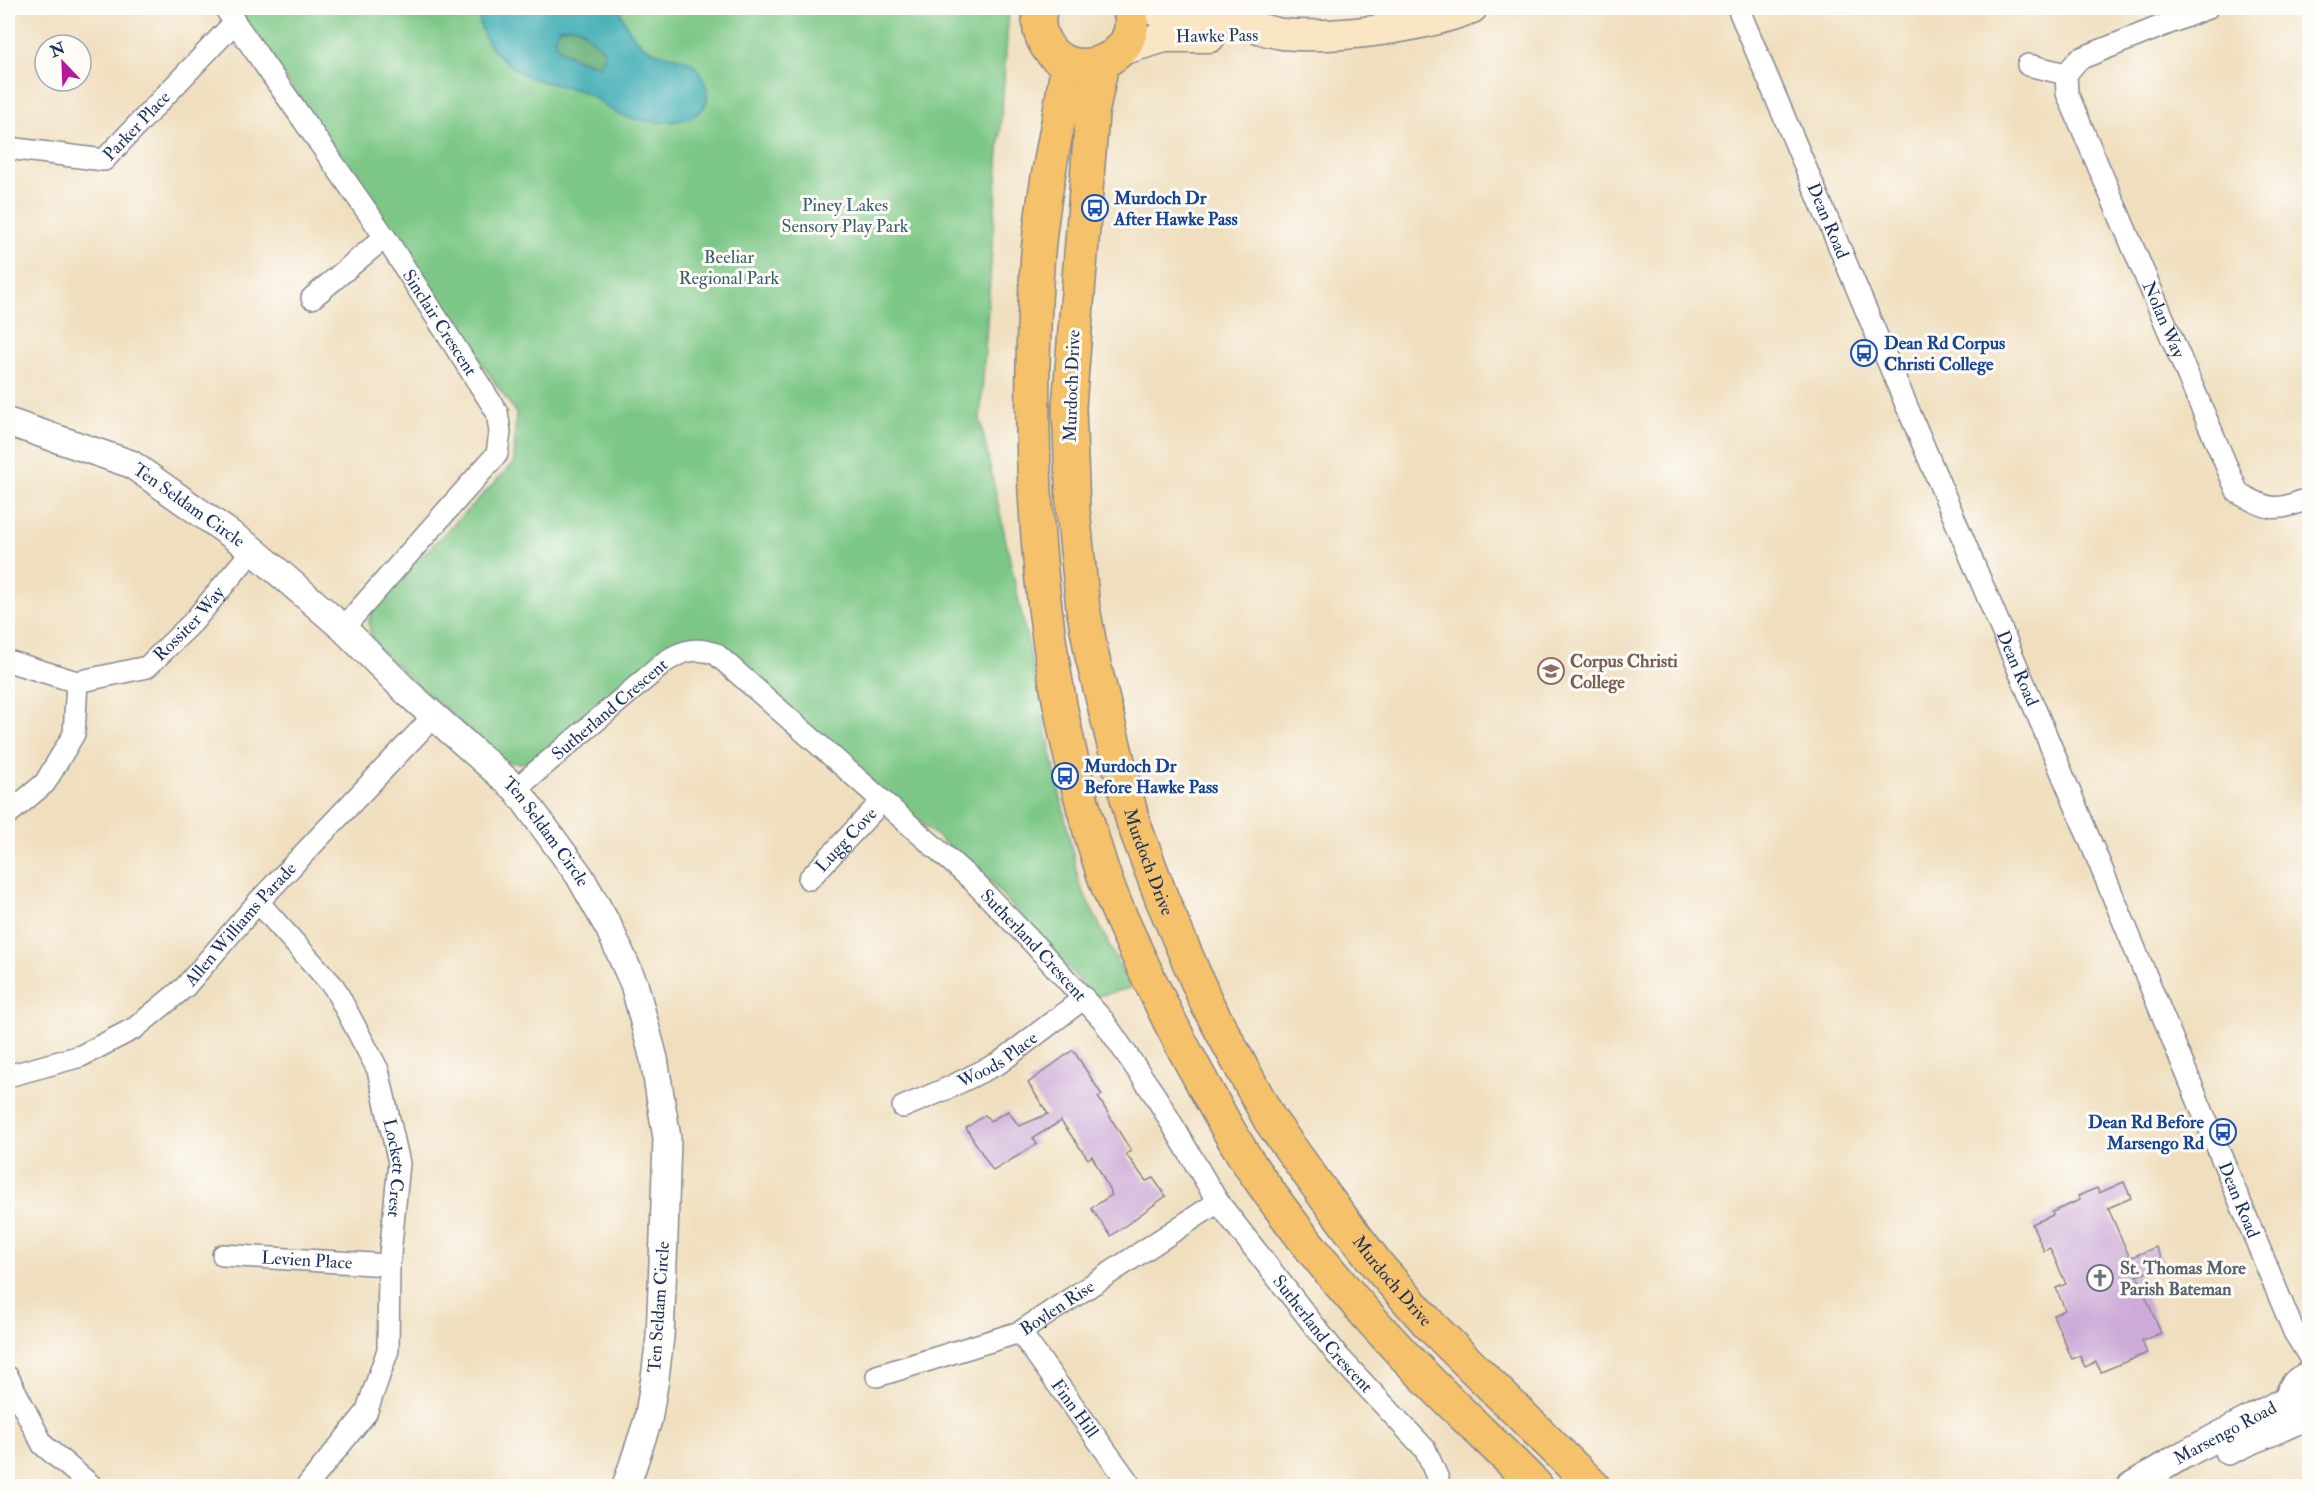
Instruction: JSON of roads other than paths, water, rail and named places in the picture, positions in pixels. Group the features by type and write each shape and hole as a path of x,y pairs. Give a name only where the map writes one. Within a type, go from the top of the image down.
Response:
{"main road":[{"path":"1041,8 1039,25 1041,37 1056,57 1068,63 1088,66 1111,56"},
{"name":"Murdoch Drive","path":"1129,8 1131,25 1128,38 1111,56 1092,114 1069,407 1073,510 1083,608 1092,656 1133,822 1207,1004 1270,1120 1326,1199 1378,1266 1423,1317 1587,1484"},
{"name":"Hawke Pass","path":"1147,8 1199,21 1243,24 1278,33 1313,36 1365,32 1442,17 1472,8"},
{"name":"Hawke Pass","path":"1111,56 1165,37 1240,38 1278,33"},
{"name":"Murdoch Drive","path":"1068,63 1061,112 1048,173 1037,266 1032,378 1034,506 1041,590 1064,720 1102,871 1169,1022 1226,1126 1259,1179 1320,1260 1379,1328 1433,1386 1536,1486"},
{"path":"1505,1455 1520,1480 1521,1486"}],"street":[{"name":"Dean Road","path":"1737,8 2044,730 2294,1332 2310,1358"},
{"path":"2028,65 2066,74 2079,59 2207,8"},
{"name":"Parker Place","path":"8,148 104,160 230,14"},
{"name":"Sinclair Crescent","path":"230,14 385,237 497,412 500,432 497,454 343,628"},
{"name":"Nolan Way","path":"2066,74 2067,93 2238,494 2277,509 2310,498"},
{"path":"312,298 385,237"},
{"name":"Ten Seldam Circle","path":"8,422 131,464 253,550 343,628 408,693 516,789 579,874 622,955 645,1021 654,1059 667,1138 656,1367 648,1420 626,1486"},
{"name":"Rossiter Way","path":"8,661 77,682 147,667 192,623 253,550"},
{"name":"Sutherland Crescent","path":"516,789 679,652 699,650 716,654 972,880 1084,999 1123,1047 1156,1097 1218,1202 1338,1356 1425,1449 1439,1486"},
{"path":"8,813 45,783 74,734 77,682"},
{"name":"Allen Williams Parade","path":"8,1076 81,1056 135,1028 184,987 258,902 434,716"},
{"name":"Lugg Cove","path":"809,879 882,801"},
{"name":"Lockett Crest","path":"258,902 334,987 378,1070 399,1163 389,1265 388,1350 366,1413 307,1486"},
{"name":"Woods Place","path":"903,1107 999,1063 1084,999"},
{"name":"Boylen Rise","path":"877,1376 1020,1332 1218,1202"},
{"name":"Levien Place","path":"223,1255 389,1265"},
{"name":"Finn Hill","path":"1020,1332 1131,1486"},
{"name":"Dean Road","path":"2294,1332 2299,1401"},
{"path":"8,1377 43,1445 92,1486"},
{"name":"Marsengo Road","path":"2149,1483 2299,1401"}],"water":[{"path":"477,8 619,8 637,40 647,48 664,55 687,60 693,65 705,83 707,101 692,117 681,120 654,122 620,115 585,93 533,79 515,69 490,46 481,27","holes":["572,26 580,28 604,50 604,59 599,66 566,54 556,43 555,36 560,28"]}],"place":[{"name":"Murdoch Dr After Hawke Pass","path":"1095,208"},
{"name":"Dean Rd Corpus Christi College","path":"1864,353"},
{"name":"Corpus Christi College","path":"1551,671"},
{"name":"Murdoch Dr Before Hawke Pass","path":"1065,776"},
{"name":"Dean Rd Before Marsengo Rd","path":"2223,1132"},
{"name":"St. Thomas More Parish Bateman","path":"2100,1278"}],"park label":[{"name":"Piney Lakes Sensory Play Park","path":"845,215"},
{"name":"Beeliar Regional Park","path":"729,267"}]}
